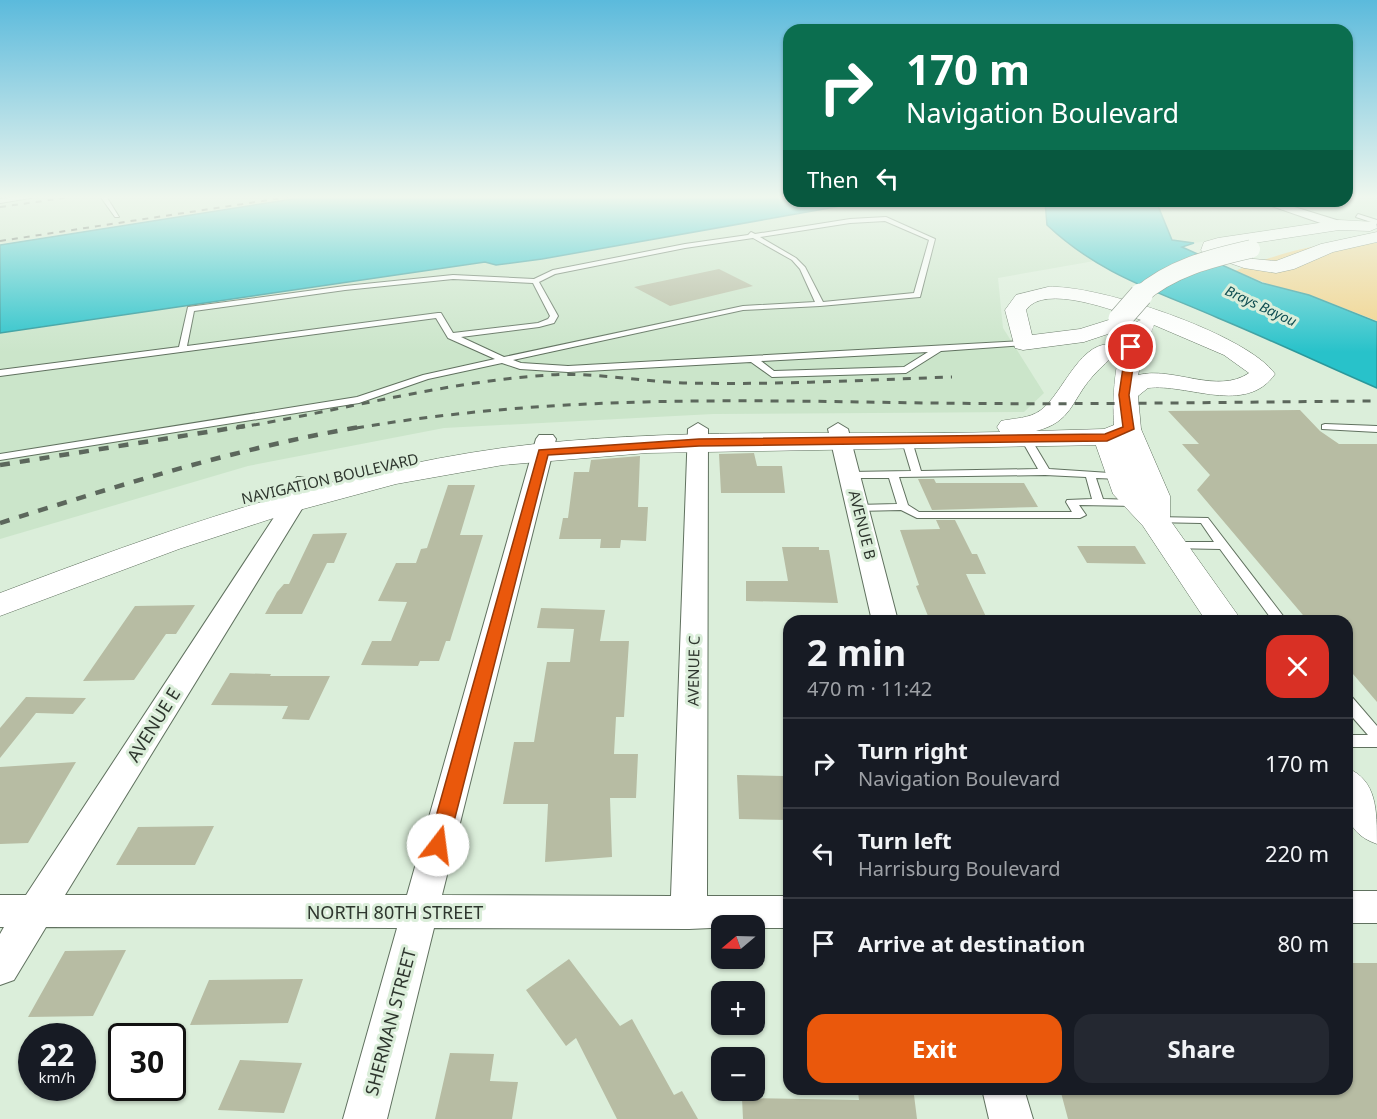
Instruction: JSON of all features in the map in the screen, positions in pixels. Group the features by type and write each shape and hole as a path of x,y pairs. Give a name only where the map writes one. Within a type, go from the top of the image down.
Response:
{"main road":[{"path":"1210,248 1251,264 1276,267 1287,265 1326,248"},
{"path":"1154,523 1155,496 1118,433 1102,412 1107,350 1118,321 1146,290 1186,274 1224,265 1258,251 1273,248"},
{"path":"1186,274 1164,299 1131,347 1118,433 1121,476 1128,494 1154,523 1220,615"},
{"path":"1023,343 1016,310 1023,299 1052,292 1074,295 1109,305 1231,348 1259,366 1263,374 1256,381 1242,386 1214,388 1148,380 1139,383 1124,395"},
{"path":"1023,343 1084,335 1118,321"},
{"path":"1023,343 1072,365 1079,377"},
{"path":"1131,347 1157,364 1195,373 1221,372 1234,367 1237,358 1231,348"},
{"name":"NAVIGATION BOULEVARD","path":"0,585 161,523 301,490 455,464 545,445 698,436 840,436 1025,425 1042,421 1058,412 1079,377 1107,350"},
{"name":"NAVIGATION BOULEVARD","path":"840,436 907,441 1026,439 1118,433"},
{"name":"NAVIGATION BOULEVARD","path":"0,605 301,490"},
{"path":"1353,793 1377,825"}],"street":[{"name":"AVENUE C","path":"689,913 698,436"},
{"name":"AVENUE B","path":"840,436 884,615"},
{"name":"SHERMAN STREET","path":"365,1119 545,445"},
{"name":"AVENUE E","path":"0,967 301,490"},
{"path":"1353,907 1377,907"},
{"name":"NORTH 80TH STREET","path":"0,911 783,912"},
{"path":"1005,1095 1011,1119"}],"lane":[{"path":"182,350 191,309 345,288 453,277 535,281 554,272 677,248"},
{"path":"775,248 794,259 803,268 820,304"},
{"path":"0,457 359,400 426,377 743,308 917,296 930,248"},
{"path":"451,336 539,325 551,321 554,316 535,281"},
{"path":"0,373 438,315 451,336 503,360 519,366 568,369 1023,343"},
{"path":"753,359 772,374 906,370 939,349"},
{"path":"1325,426 1377,429"},
{"path":"1026,439 1045,472"},
{"path":"907,441 917,474"},
{"path":"850,475 1045,472 1121,476"},
{"path":"893,474 903,507"},
{"path":"1090,474 1100,502"},
{"path":"857,508 903,507 917,515 1080,515 1071,502 1100,502 1154,523 1223,545"},
{"path":"1154,523 1204,520 1276,615"},
{"path":"1353,708 1377,736"},
{"path":"1353,741 1377,741"}],"shaded area":[{"path":"605,248 1090,248 1100,260 998,278 1003,328 1044,393 1024,412 713,414 444,428 248,466 0,539 0,333 384,275 488,262 495,265"},
{"path":"1303,248 1377,248 1377,321 1310,295 1273,286 1235,271"}],"water":[{"path":"0,248 603,248 496,265 485,262 0,333"},
{"name":"Brays Bayou","path":"1076,248 1185,248 1262,283 1309,295 1377,322 1377,388 1149,289 1107,269"}],"building":[{"path":"719,269 753,286 670,306 634,287"},
{"path":"1300,410 1320,431 1339,444 1377,444 1377,702 1353,674 1353,615 1303,615 1197,490 1210,475 1182,444 1199,444 1168,411"},
{"path":"754,453 757,466 782,466 785,493 721,493 719,454"},
{"path":"640,456 638,507 648,507 646,541 621,540 620,548 600,548 601,539 559,539 563,518 568,518 574,472 589,472 591,460"},
{"path":"918,479 934,479 936,483 1024,483 1038,507 932,510"},
{"path":"448,485 475,485 460,535 483,535 450,641 446,641 439,661 420,661 418,666 361,665 372,641 391,641 407,602 378,601 396,563 416,563 421,549 427,548"},
{"path":"936,520 955,520 972,554 977,554 986,574 966,574 985,615 928,615 916,586 919,585 900,530 940,529"},
{"path":"347,533 334,563 327,563 302,614 265,614 277,592 284,584 289,584 313,534"},
{"path":"1077,546 1135,546 1146,564 1087,563"},
{"path":"782,547 819,547 819,550 829,550 838,603 746,601 746,581 788,581"},
{"path":"195,605 176,634 166,634 134,680 83,681 135,606"},
{"path":"541,608 605,610 600,641 629,641 624,717 616,717 614,754 638,754 636,798 610,798 612,857 545,862 548,804 503,804 514,742 534,742 547,662 570,662 574,629 537,628"},
{"path":"230,673 330,676 309,720 282,719 288,706 211,705"},
{"path":"26,697 86,698 73,714 36,713 0,758 0,728"},
{"path":"76,762 28,843 0,844 0,767"},
{"path":"737,775 783,776 783,820 739,819"},
{"path":"214,826 195,865 116,865 138,827"},
{"path":"126,950 93,1016 28,1017 65,951"},
{"path":"569,959 620,1026 632,1019 674,1095 682,1091 698,1119 617,1119 576,1038 566,1046 526,990"},
{"path":"1353,963 1377,963 1377,1119 1068,1119 1062,1095 1353,1095"},
{"path":"303,979 288,1023 190,1025 209,980"},
{"path":"450,1053 494,1054 490,1081 518,1082 512,1119 435,1119"},
{"path":"240,1060 302,1063 284,1113 218,1110"},
{"path":"858,1095 914,1095 917,1119 743,1119 742,1101 765,1101 765,1098 859,1100"}],"railway":[{"path":"236,428 431,390 549,375 567,374 671,382 722,383 952,377"},
{"path":"356,428 429,417 500,410 643,402 1042,404 1377,401"},
{"path":"0,465 245,426"},
{"path":"0,523 227,456 365,426"}],"route":[{"path":"438,845 543,452 699,442 1107,437 1128,429 1124,395 1131,347"}]}
